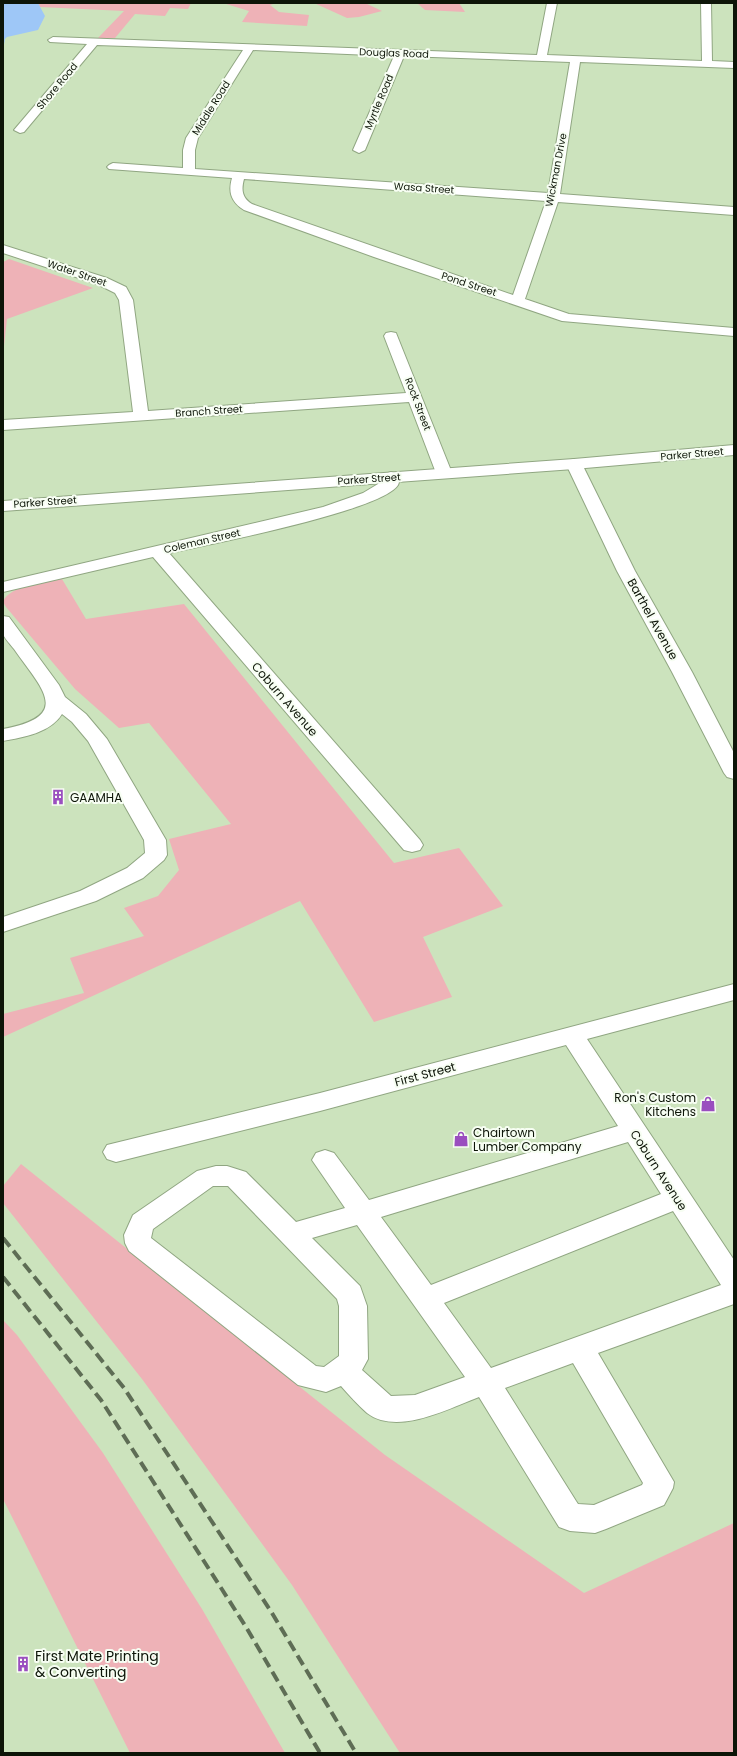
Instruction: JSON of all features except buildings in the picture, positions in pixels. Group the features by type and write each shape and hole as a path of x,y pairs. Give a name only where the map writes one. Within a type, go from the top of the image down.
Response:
{"street":[{"path":"541,58 552,3"},
{"path":"706,3 707,64"},
{"name":"Douglas Road","path":"53,40 400,54 734,65"},
{"name":"Shore Road","path":"20,130 94,42"},
{"name":"Middle Road","path":"189,172 189,150 192,138 249,48"},
{"name":"Myrtle Road","path":"359,150 400,54"},
{"name":"Wickman Drive","path":"518,300 553,198 575,60"},
{"name":"Wasa Street","path":"114,167 338,181 734,212"},
{"name":"Pond Street","path":"239,176 236,188 237,197 239,201 247,206 379,254 574,319 734,332"},
{"name":"Water Street","path":"3,249 102,281 121,290 126,300 141,415"},
{"name":"Rock Street","path":"391,336 444,473"},
{"name":"Branch Street","path":"3,425 415,397"},
{"name":"Parker Street","path":"3,506 574,464 734,450"},
{"name":"Barthel Avenue","path":"574,464 626,571 682,672 734,773"},
{"name":"Coleman Street","path":"3,587 158,552 328,511 374,494 391,483 391,477"},
{"name":"Coburn Avenue","path":"158,552 412,846"},
{"path":"3,621 52,689 57,700 79,718 97,739 155,840 156,855 135,873 88,896 3,925"},
{"path":"3,735 39,725 47,720 53,714 57,700"},
{"name":"First Street","path":"116,1152 320,1102 734,992"},
{"name":"Coburn Avenue","path":"572,1036 734,1283"},
{"path":"292,1234 634,1131"},
{"path":"325,1160 485,1382 565,1511 570,1517 595,1519 653,1495 658,1488 659,1482 580,1348"},
{"path":"227,1176 237,1179 350,1294 353,1306 354,1359 343,1370 326,1380 308,1376 139,1242 137,1236 138,1230 143,1222 206,1178 227,1176"},
{"path":"425,1299 678,1198"},
{"path":"343,1370 378,1404 387,1409 415,1408 734,1292"}],"shaded area":[{"path":"38,3 191,3 188,9 170,8 165,16 135,14 115,38 98,38 124,11 40,7"},
{"path":"223,3 277,3 270,5 279,12 309,15 307,26 242,22 249,11"},
{"path":"314,3 365,3 382,11 359,17 347,18"},
{"path":"417,3 459,3 465,12 425,10"},
{"path":"9,259 93,288 7,319 3,355 3,262"},
{"path":"62,579 86,619 184,604 394,863 459,848 503,906 423,937 452,997 374,1022 300,901 3,1037 3,1014 84,993 70,958 144,936 124,908 158,896 179,870 169,839 231,824 149,723 119,728 75,689 3,602 7,596 20,588"},
{"path":"21,1164 385,1455 584,1593 734,1523 734,1753 400,1753 292,1585 142,1379 3,1203 3,1186"},
{"path":"3,1320 17,1335 103,1453 202,1609 285,1753 130,1753 3,1499"}],"water":[{"path":"3,3 38,3 45,16 38,30 7,37 5,39 3,50"}],"railway":[{"path":"3,1238 124,1388 272,1613 356,1753"},
{"path":"3,1277 101,1400 246,1627 320,1753"}],"place":[{"name":"GAAMHA","path":"58,797"},
{"name":"Ron's Custom Kitchens","path":"708,1104"},
{"name":"Chairtown Lumber Company","path":"461,1139"},
{"name":"First Mate Printing & Converting","path":"23,1664"}]}
